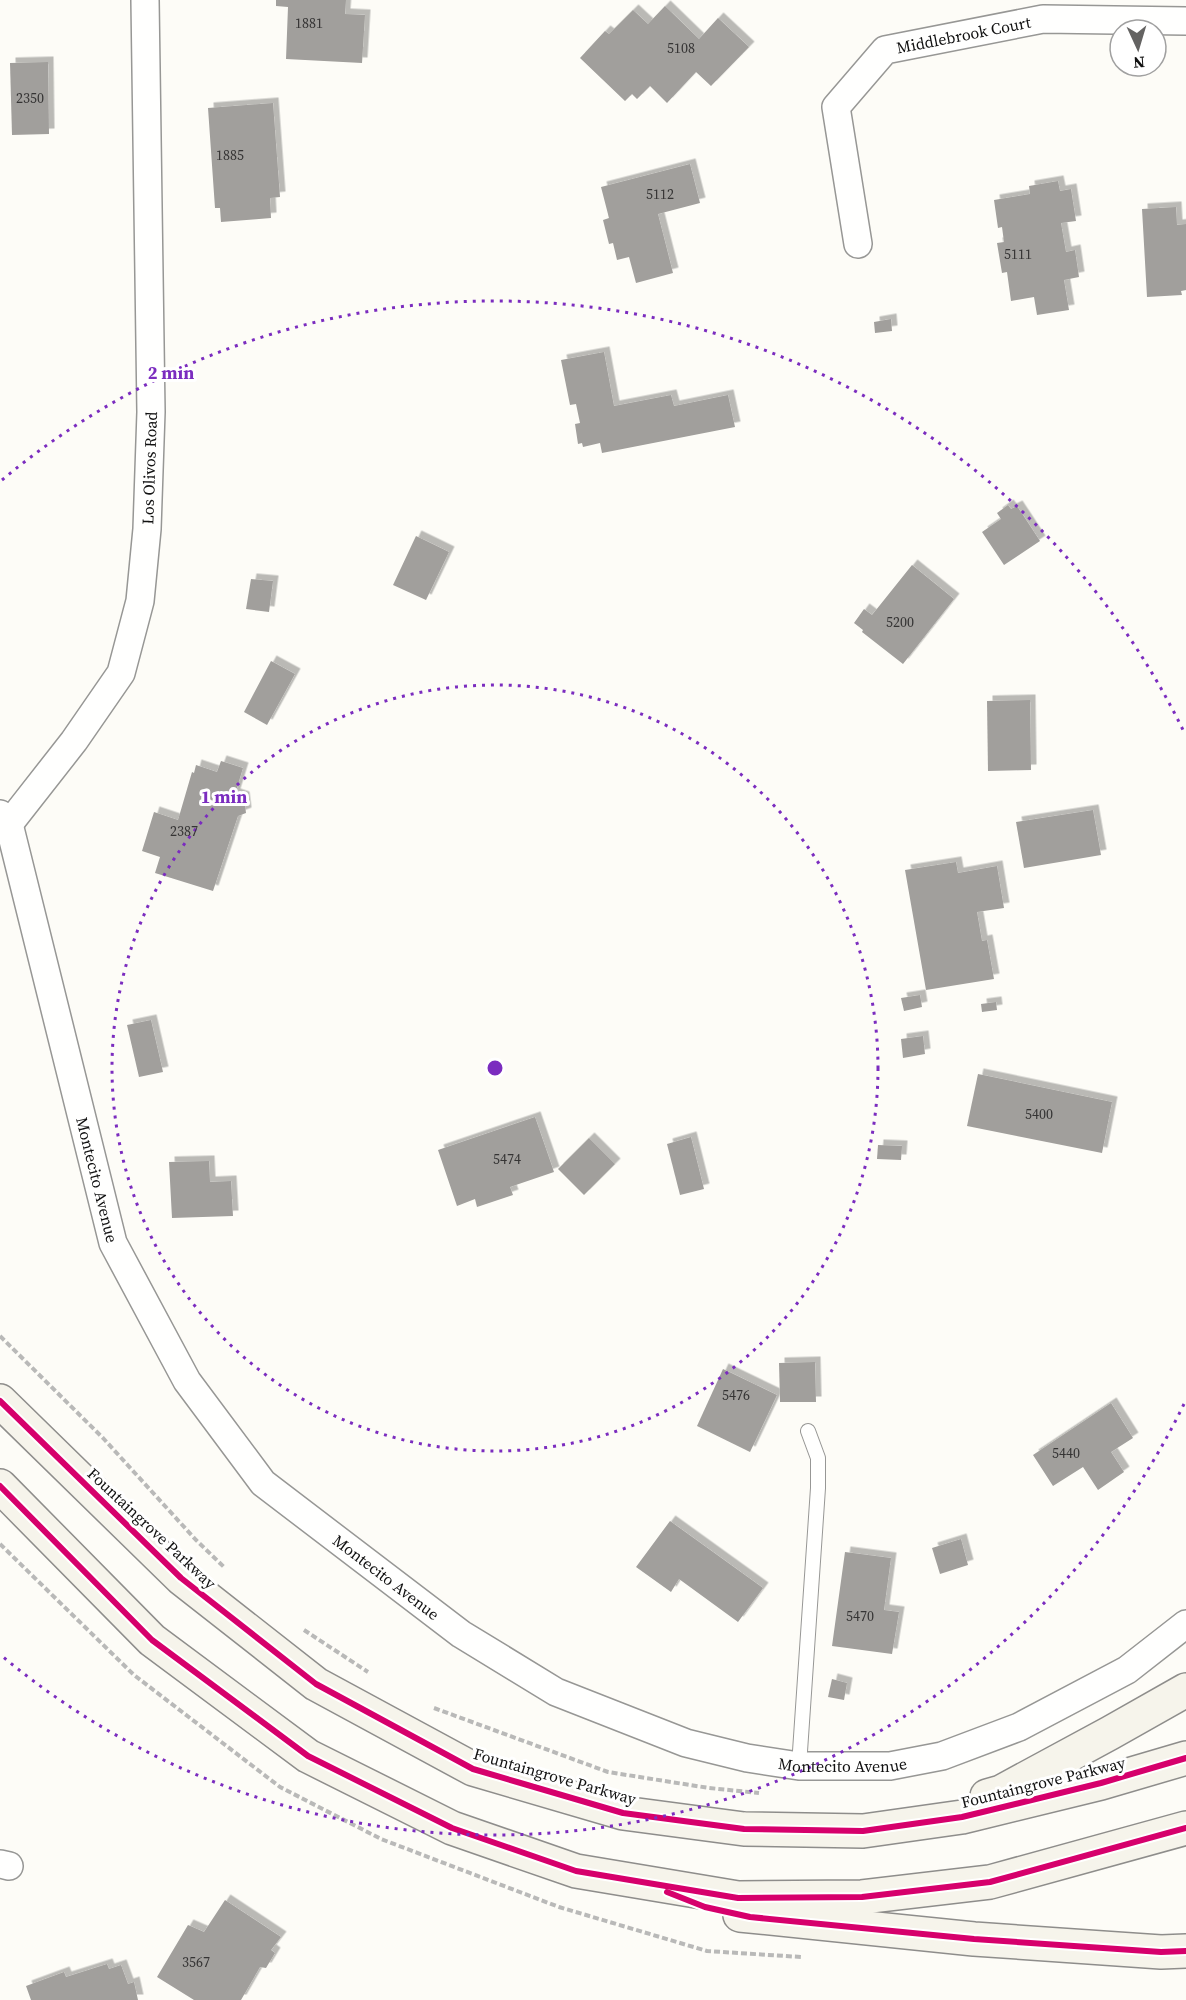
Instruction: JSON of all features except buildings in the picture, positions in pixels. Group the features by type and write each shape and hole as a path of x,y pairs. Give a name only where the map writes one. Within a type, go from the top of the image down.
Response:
{"main road":[{"name":"Fountaingrove Parkway","path":"0,1401 181,1578 316,1684 473,1769 623,1813 744,1829 863,1831 963,1817 1101,1783 1186,1758"},
{"path":"0,1486 152,1640 308,1756 452,1828 576,1870 738,1898 862,1897 990,1882 1186,1828"},
{"path":"863,1831 1001,1792 1186,1689"},
{"path":"642,1881 705,1907 750,1917 974,1939 1161,1952 1186,1951"}],"street":[{"name":"Los Olivos Road","path":"5,819 74,741 121,673 140,601 147,529 151,412 145,0"},
{"name":"Middlebrook Court","path":"858,244 836,107 885,50 1043,19 1186,21"},
{"name":"Montecito Avenue","path":"5,819 113,1243 187,1381 263,1483 460,1634 556,1692 686,1743 747,1758 799,1766 890,1766 942,1756 1019,1727 1127,1670 1186,1624"}],"lane":[{"path":"799,1766 818,1458 808,1431"}],"cycle path":[{"path":"0,1401 181,1578 316,1684 473,1769 623,1813 744,1829 863,1831 962,1817 1101,1783 1186,1758"},
{"path":"0,1486 152,1640 308,1756 452,1828 576,1871 738,1898 862,1897 990,1882 1186,1828"},
{"path":"667,1892 705,1907 750,1917 974,1939 1161,1952 1186,1951"}]}
